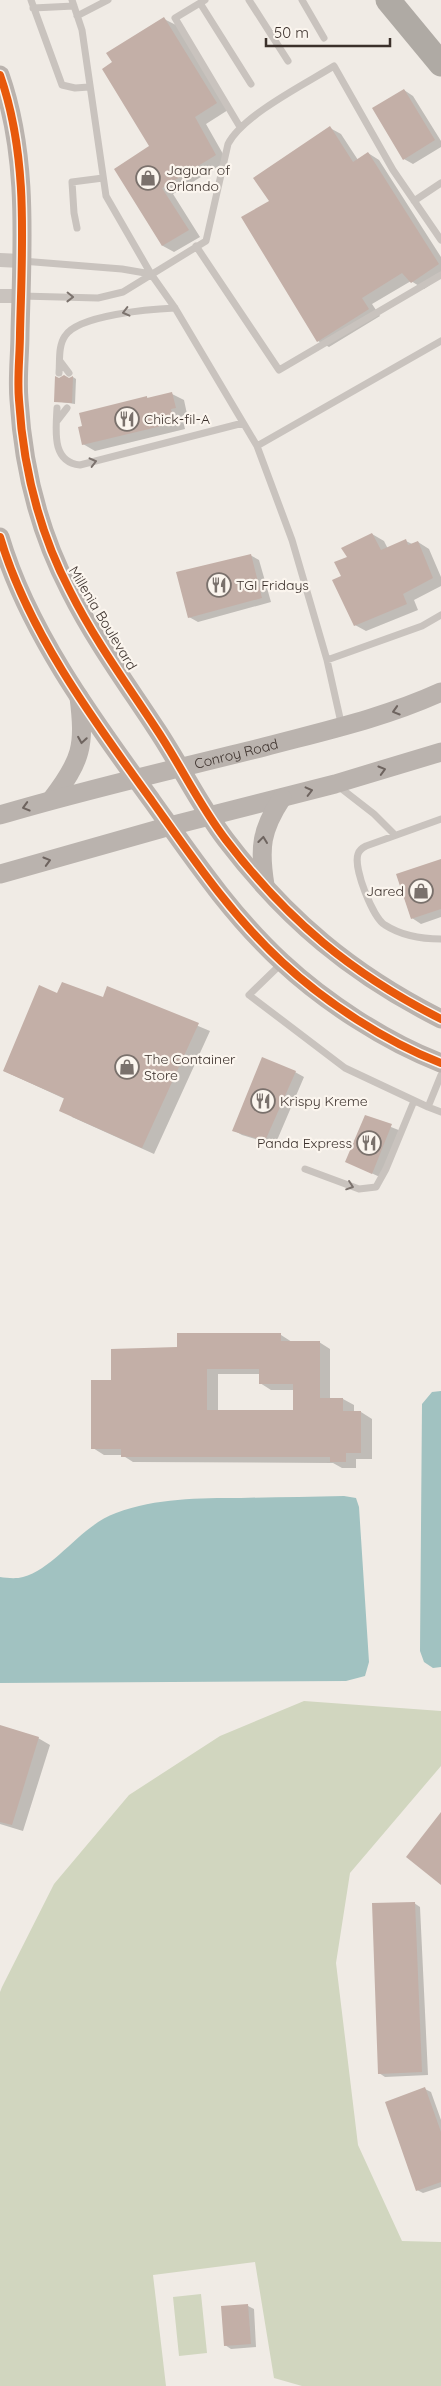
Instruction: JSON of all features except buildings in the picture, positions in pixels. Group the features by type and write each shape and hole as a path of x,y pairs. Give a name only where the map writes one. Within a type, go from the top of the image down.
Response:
{"highway":[{"path":"388,0 441,64"}],"street":[{"name":"Millenia Boulevard","path":"0,75 10,105 21,171 19,398 29,473 45,533 76,603 159,733 178,767 226,840 266,886 308,933 356,970 402,1000 441,1019"},
{"path":"0,260 21,261"},
{"path":"0,296 21,296"},
{"path":"0,537 8,566 44,639 136,778 230,907 282,963 334,1003 382,1034 441,1063"},
{"path":"51,800 69,777 79,757 83,730 78,692"},
{"name":"Conroy Road","path":"0,815 178,767 342,727 410,706 441,692"},
{"path":"0,874 170,826 335,784 441,752"},
{"path":"266,886 261,860 262,835 269,817 282,798"}],"lane":[{"path":"30,0 62,85 75,88 89,87"},
{"path":"77,16 108,0"},
{"path":"249,0 288,61"},
{"path":"302,0 324,38"},
{"path":"240,127 175,18 203,2 251,84"},
{"path":"33,8 73,3 82,30 106,196 151,274 175,308 257,446 292,540 327,660 342,727"},
{"path":"21,296 98,298 123,292 206,241 228,144 240,127 334,66 393,170 441,240"},
{"path":"77,228 72,182 103,178"},
{"path":"414,201 441,183"},
{"path":"196,246 279,370 441,275"},
{"path":"21,261 151,274"},
{"path":"59,373 61,344 66,333 77,325 141,309 175,308"},
{"path":"257,446 441,342"},
{"path":"60,361 69,372"},
{"path":"57,408 60,454 66,460 80,465 244,423"},
{"path":"57,420 67,408"},
{"path":"327,660 422,626 441,615"},
{"path":"335,784 367,808 394,834"},
{"path":"441,819 394,834 366,846 358,855 356,861 361,883 370,903 383,924 416,937 441,939"},
{"path":"282,963 249,995 345,1068 441,1112"},
{"path":"428,1107 441,1075"},
{"path":"305,1169 359,1189 376,1187 384,1176 414,1101"}],"green space":[{"path":"304,1701 441,1711 441,1766 350,1873 336,1963 358,2145 402,2241 441,2242 441,2386 302,2386 274,2378 255,2262 153,2275 166,2386 0,2386 0,1992 2,1987 54,1884 129,1795 220,1736"},
{"path":"201,2294 207,2353 179,2356 173,2297"}],"water":[{"path":"441,1391 441,1667 433,1668 424,1662 420,1651 422,1404 432,1392"},
{"path":"344,1496 356,1498 359,1507 369,1662 365,1676 346,1681 0,1683 0,1577 20,1578 35,1572 103,1519 131,1508 178,1500"}],"cycle path":[{"path":"0,75 16,138 22,202 18,383 21,425 34,498 59,569 79,609 100,644 164,741 207,813 249,869 297,920 323,943 378,983 441,1019"},
{"path":"0,537 27,607 65,675 197,864 229,905 263,944 317,992 357,1020 399,1044 441,1063"}],"place":[{"name":"Jaguar of Orlando","path":"148,178"},
{"name":"Chick-fil-A","path":"127,419"},
{"name":"TGI Fridays","path":"219,585"},
{"name":"Jared","path":"421,891"},
{"name":"The Container Store","path":"127,1067"},
{"name":"Krispy Kreme","path":"263,1101"},
{"name":"Panda Express","path":"369,1143"}]}
